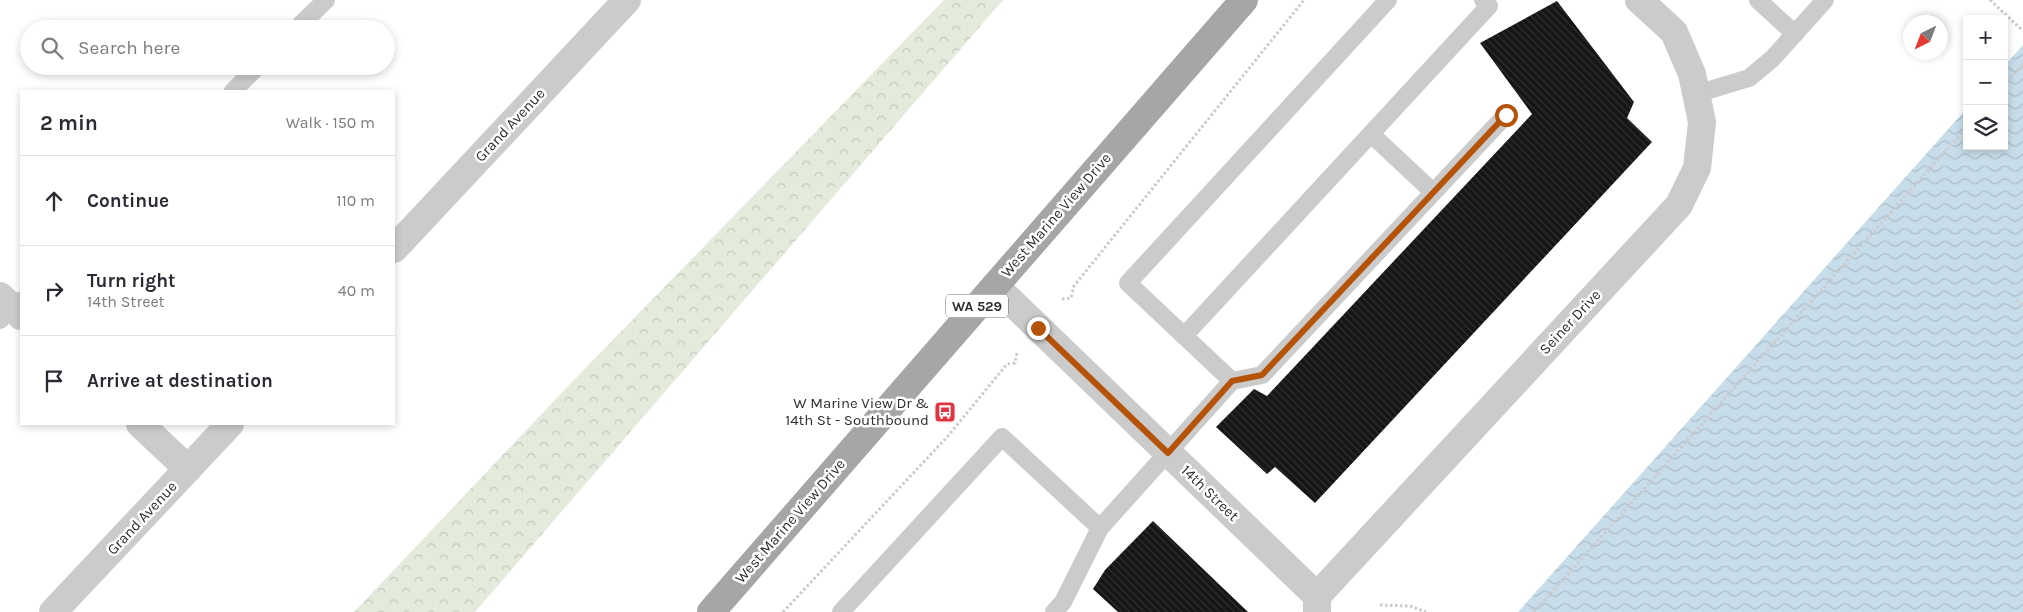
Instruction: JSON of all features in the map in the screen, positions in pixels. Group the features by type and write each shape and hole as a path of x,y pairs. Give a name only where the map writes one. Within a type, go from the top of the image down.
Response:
{"main road":[{"name":"West Marine View Drive","path":"711,612 1244,0"}],"street":[{"name":"Seiner Drive","path":"1317,604 1679,205 1697,168 1702,122 1692,74 1674,32 1639,0"},
{"name":"Grand Avenue","path":"395,248 619,3"},
{"name":"14th Street","path":"995,286 1168,453 1317,604"},
{"path":"141,425 188,468"},
{"name":"Grand Avenue","path":"53,612 229,425"}],"lane":[{"path":"305,20 326,0"},
{"path":"1232,381 1128,283 1388,0"},
{"path":"1184,336 1490,6 1483,0"},
{"path":"1758,0 1795,34"},
{"path":"1696,94 1749,78 1772,59 1826,0"},
{"path":"234,90 249,75"},
{"path":"1064,609 1100,528 1232,381 1262,375 1506,115"},
{"path":"1371,134 1433,192"},
{"path":"841,612 1002,437 1100,528"}],"path":[{"path":"1062,299 1071,298 1074,286 1304,0"},
{"path":"1990,0 2023,31"},
{"path":"2008,81 2023,64"},
{"path":"1534,612 1963,131"},
{"path":"2017,300 2023,306"},
{"path":"783,612 948,436 1007,364 1014,363 1017,353"},
{"path":"1380,605 1410,606 1426,612"}],"green space":[{"path":"944,0 1003,0 475,612 354,612 569,385"}],"water":[{"path":"2023,45 2023,612 1518,612 1963,112 1963,150 2008,150 2008,62"}],"building":[{"path":"1557,1 1634,102 1627,118 1652,142 1315,503 1275,467 1267,474 1216,427 1254,389 1267,396 1532,114 1480,43"},
{"path":"1153,521 1248,612 1118,612 1093,589 1105,570"}],"place":[{"name":"W Marine View Dr & 14th St - Southbound","path":"945,412"}],"route":[{"path":"1038,328 1168,453 1232,381 1262,375 1506,115"}]}
